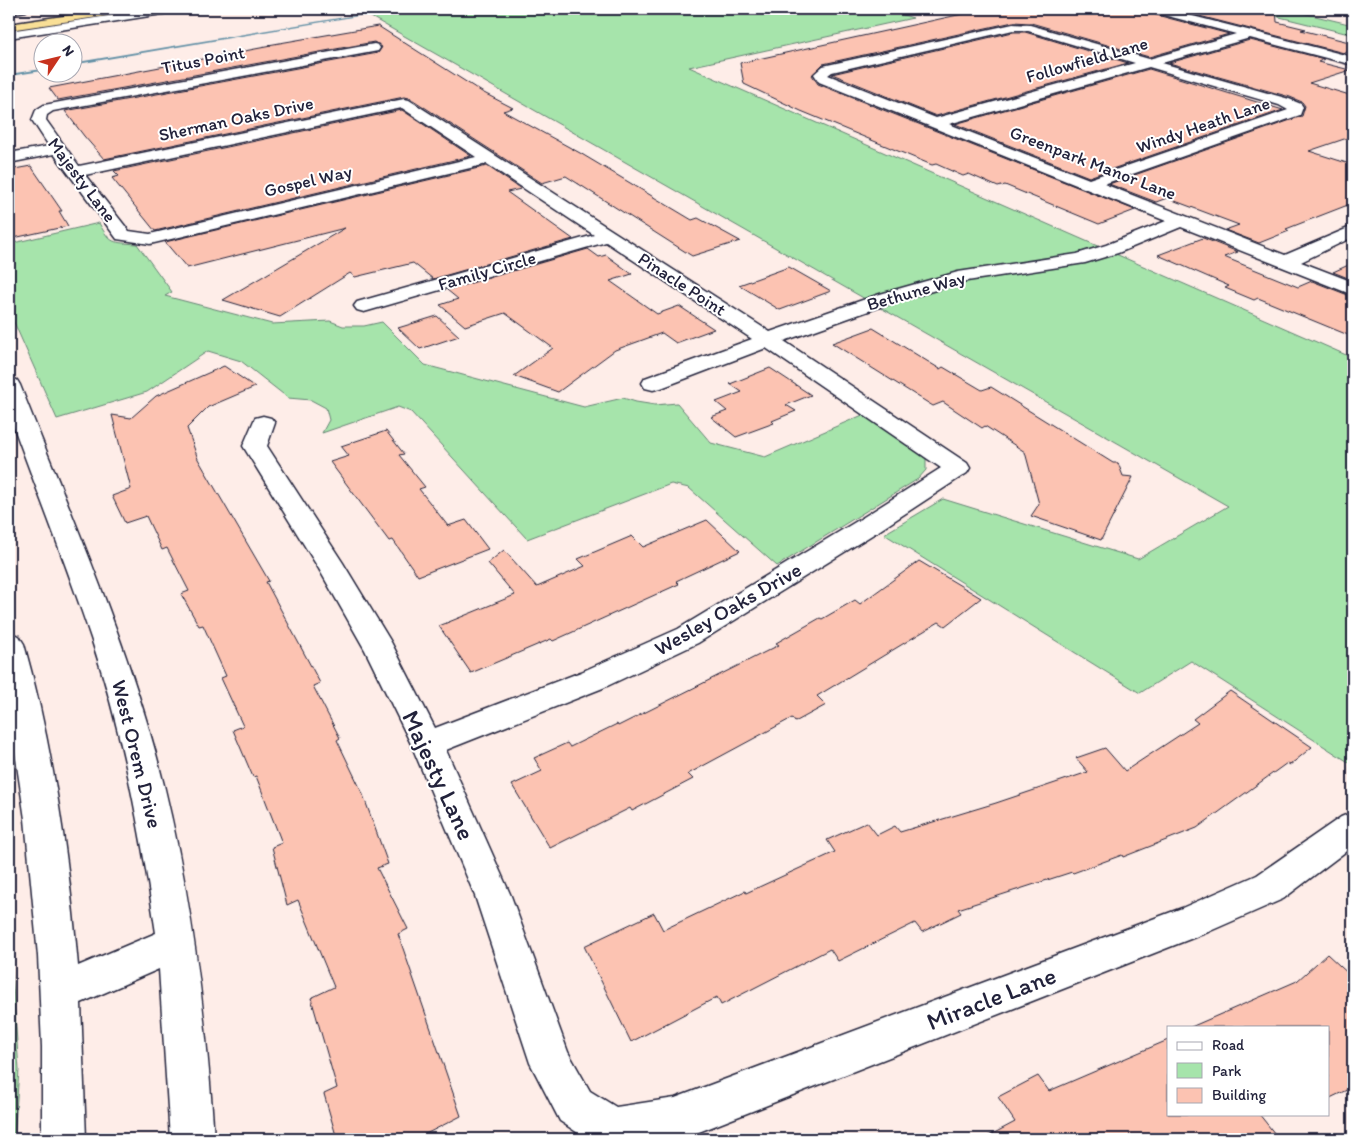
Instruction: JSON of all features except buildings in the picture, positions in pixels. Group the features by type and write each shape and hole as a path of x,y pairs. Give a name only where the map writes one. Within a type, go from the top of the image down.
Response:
{"highway":[{"path":"9,20 86,9"},
{"path":"9,27 131,9"}],"street":[{"path":"9,11 22,9"},
{"path":"9,35 175,9"},
{"path":"1152,9 1353,61"},
{"name":"Greenpark Manor Lane","path":"1151,62 1026,27 1013,27 828,69 820,74 824,79 1353,289"},
{"name":"Followfield Lane","path":"935,123 1250,34"},
{"name":"Titus Point","path":"41,113 49,108 374,48"},
{"name":"Windy Heath Lane","path":"1089,184 1295,112 1296,107 1284,102 1151,62"},
{"name":"Pinacle Point","path":"404,103 768,340 958,468"},
{"name":"Sherman Oaks Drive","path":"75,172 404,103"},
{"name":"Majesty Lane","path":"41,113 39,120 53,143 123,235 135,238"},
{"path":"9,144 53,143"},
{"path":"9,158 53,143"},
{"name":"Gospel Way","path":"135,238 150,239 490,158"},
{"name":"Bethune Way","path":"654,382 887,298 965,276 1079,259 1183,220"},
{"path":"1285,262 1353,231"},
{"name":"Family Circle","path":"364,306 609,236"},
{"name":"West Orem Drive","path":"9,385 109,648 140,754 160,846 177,943 192,1139"},
{"name":"Majesty Lane","path":"263,423 255,446 333,569 375,642 427,744 493,896 551,1063 575,1106 612,1130"},
{"name":"Wesley Oaks Drive","path":"427,744 592,680 688,636 871,524 958,468"},
{"path":"9,644 19,681 42,815 49,876 60,993 64,1139"},
{"name":"Miracle Lane","path":"612,1130 675,1120 1195,920 1270,887 1353,826"},
{"path":"60,993 177,943"}],"green space":[{"path":"357,9 885,9 913,18 689,67 1353,358 1353,765 1191,661 1140,693 884,534 943,499 1138,559 1228,506"},
{"path":"1247,9 1286,9 1353,25 1353,35"},
{"path":"99,223 110,239 123,243 137,244 172,292 165,296 272,324 330,321 343,326 364,326 382,322 425,365 584,407 623,398 655,405 677,403 711,443 765,457 865,414 917,449 926,459 926,470 918,479 777,566 689,488 671,484 527,539 411,412 398,407 322,433 329,420 326,408 311,400 288,398 241,361 208,351 147,392 57,419 9,311 9,244"},
{"path":"9,931 19,1070 14,1139 9,1139"}],"waterway":[{"path":"82,62 397,9"},
{"path":"9,75 32,72"}]}
